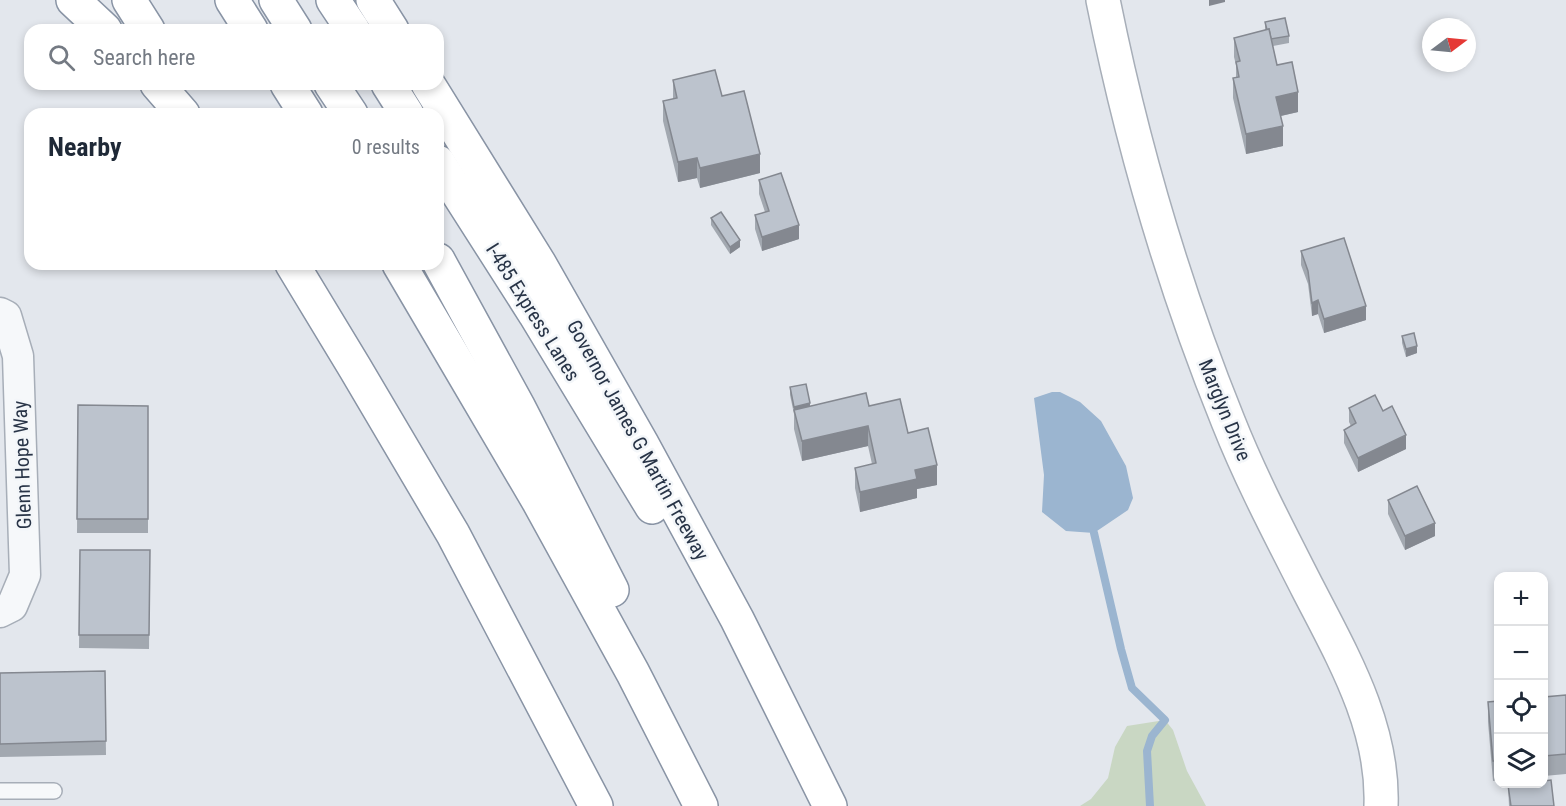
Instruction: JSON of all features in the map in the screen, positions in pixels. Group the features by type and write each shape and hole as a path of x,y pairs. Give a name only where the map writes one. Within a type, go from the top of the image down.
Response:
{"main road":[{"path":"74,0 99,24"},
{"path":"129,0 144,24"},
{"path":"232,0 247,24"},
{"path":"276,0 292,24"},
{"path":"333,0 349,24"},
{"path":"373,0 388,24"},
{"path":"383,0 396,24"},
{"name":"Marglyn Drive","path":"1103,0 1150,196 1198,343 1228,422 1255,483 1329,628 1359,693 1372,731 1378,761 1381,806"},
{"path":"162,90 178,108"},
{"path":"187,90 197,108"},
{"path":"290,90 302,108"},
{"path":"335,90 347,108"},
{"path":"392,90 403,108"},
{"name":"Governor James G Martin Freeway","path":"431,90 443,108"},
{"name":"Governor James G Martin Freeway","path":"444,110 538,263 642,444 736,619 830,806"},
{"name":"I-485 Express Lanes","path":"444,171 535,314 630,470 746,667 821,806"},
{"path":"296,270 453,534 596,806"},
{"path":"403,270 539,502 633,673 701,806"},
{"path":"443,270 519,408 625,615 708,806"}],"street":[{"name":"Glenn Hope Way","path":"0,313 6,316 18,356 25,575 12,606 0,612"}],"lane":[{"path":"0,791 54,791"}],"green space":[{"path":"1165,720 1173,730 1187,771 1206,806 1080,806 1091,799 1108,778 1115,747 1127,726"}],"water":[{"path":"1060,392 1080,402 1101,421 1126,466 1133,498 1128,510 1094,533 1066,531 1042,512 1044,475 1034,398"}],"building":[{"path":"1285,18 1289,36 1271,39 1265,22"},
{"path":"1269,29 1277,65 1292,62 1298,92 1276,97 1283,126 1246,134 1233,78 1239,77 1236,62 1240,61 1234,38"},
{"path":"715,70 722,96 744,91 760,154 700,168 697,158 678,162 663,101 677,98 673,80"},
{"path":"781,173 799,225 762,237 755,215 769,211 759,180"},
{"path":"721,212 740,240 730,247 711,218"},
{"path":"1344,238 1366,306 1324,319 1318,300 1312,303 1308,271 1301,251"},
{"path":"1414,333 1417,346 1406,349 1402,336"},
{"path":"806,384 810,403 794,407 790,387"},
{"path":"866,393 869,406 900,399 908,433 928,428 937,465 915,470 917,479 860,492 855,468 876,463 868,426 802,441 794,410"},
{"path":"1375,395 1383,411 1392,406 1406,435 1358,458 1344,430 1356,423 1349,408"},
{"path":"78,405 148,406 148,519 77,519"},
{"path":"1417,486 1435,523 1405,536 1388,500"},
{"path":"80,550 150,550 149,635 79,635"},
{"path":"105,671 106,741 0,744 0,673"},
{"path":"1566,695 1566,754 1548,756 1548,697"},
{"path":"1494,701 1494,761 1493,761 1488,702"},
{"path":"1548,780 1551,780 1554,806 1511,806 1508,788 1548,788"}],"waterway":[{"path":"1094,533 1132,688 1165,720 1152,736 1147,751 1150,806"}]}
